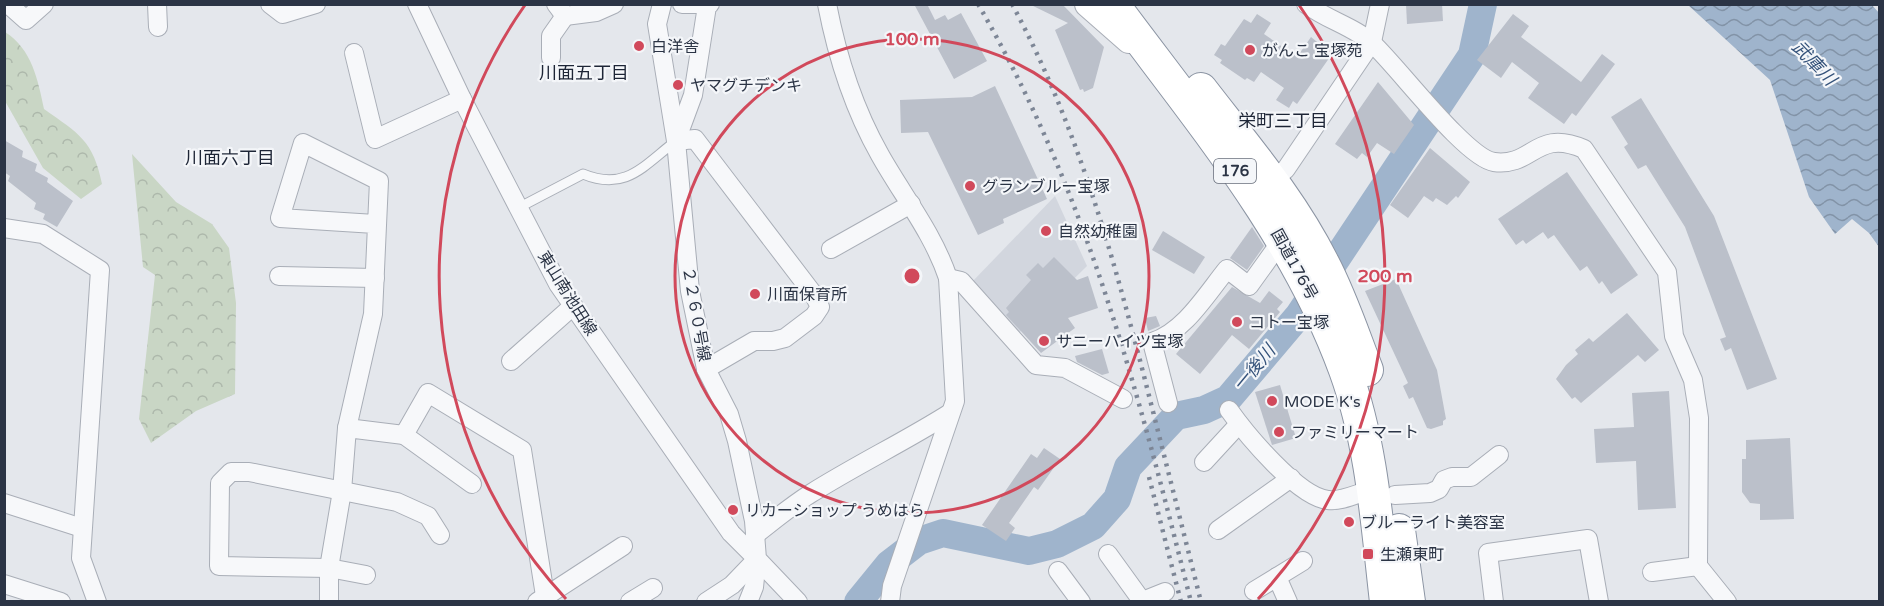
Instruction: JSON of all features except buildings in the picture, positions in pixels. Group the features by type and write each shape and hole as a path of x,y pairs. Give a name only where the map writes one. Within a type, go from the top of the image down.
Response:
{"highway":[{"name":"国道176号","path":"1113,4 1157,63 1263,188 1282,240 1320,283"},
{"name":"国道176号","path":"1137,4 1263,188 1320,283 1364,434 1384,492 1409,602"},
{"name":"国道176号","path":"1384,492 1386,602"}],"street":[{"path":"8,4 26,20 44,4"},
{"path":"157,4 158,27"},
{"path":"270,4 283,14 316,4"},
{"name":"東山南池田線","path":"417,4 462,99 558,284 731,533 757,559"},
{"path":"551,58 550,36 561,10 596,12 614,4"},
{"name":"２２６０号線","path":"662,4 657,24 676,141 690,291 706,369 729,414 737,441 755,535 757,559 754,587 748,602"},
{"path":"682,4 708,5 693,95 676,141 695,139 814,294 820,306 814,316 785,338 773,341 754,341 706,369"},
{"path":"827,4 832,32 858,111 881,158 941,256 948,278 955,401 902,558 890,602"},
{"path":"1088,4 1157,63"},
{"path":"1306,4 1372,42 1472,150 1493,162 1518,160 1542,144 1566,141 1584,149 1667,272 1674,336 1693,380 1699,418 1698,566 1727,602"},
{"path":"1263,188 1286,170 1372,42 1380,4"},
{"path":"354,53 375,139 462,99"},
{"path":"329,602 329,568 342,491 347,428 373,314 375,224 379,181 303,142 280,218 375,224"},
{"path":"831,249 911,204"},
{"path":"4,228 43,234 100,270 81,558 97,602"},
{"path":"1168,403 1152,342 1165,338 1179,327 1227,270 1249,286 1282,240"},
{"path":"279,276 375,278"},
{"path":"948,278 961,281 1036,365 1065,368 1123,399"},
{"path":"511,361 573,306"},
{"path":"404,435 428,393 522,450 543,600 623,546"},
{"path":"755,535 808,495 866,461 897,447 950,413"},
{"path":"1204,462 1234,417 1291,478 1320,498 1331,501 1384,492 1430,493 1439,489 1444,480 1452,477 1471,477 1499,455"},
{"path":"347,428 404,435 472,484"},
{"path":"366,574 329,568 219,566 220,483 231,472 249,472 397,502 428,516 440,535"},
{"path":"1218,530 1291,478"},
{"path":"4,503 82,528"},
{"path":"1494,602 1488,553 1588,539 1599,602"},
{"path":"1108,554 1141,601 1165,592"},
{"path":"706,602 732,585 757,559 798,602"},
{"path":"1254,591 1303,561"},
{"path":"1664,576 1698,566"},
{"path":"1058,572 1081,602"},
{"path":"1276,577 1288,602"},
{"path":"4,584 61,602"},
{"path":"630,602 653,588"}],"lane":[{"path":"518,208 583,174 593,178 614,179 633,176 676,141"}],"shaded area":[{"name":"自然幼稚園","path":"1055,196 1087,266 1018,334 971,283"}],"green space":[{"path":"5,32 22,47 28,56 36,76 44,109 83,139 94,157 102,184 81,199 43,168 5,101"},
{"path":"132,154 176,202 212,224 229,248 236,303 235,394 196,411 151,443 139,419 155,275 143,267"}],"water":[{"name":"武庫川","path":"1871,4 1880,14 1879,247 1869,233 1852,219 1835,234 1809,197 1770,80 1688,5"}],"waterway":[{"name":"一後川","path":"858,602 889,564 919,541 943,533 1029,551 1057,544 1093,526 1117,499 1128,467 1176,416 1204,410 1228,399 1299,315 1472,55 1483,4"}],"railway":[{"path":"978,4 1017,76 1080,221 1129,371 1191,602"},
{"path":"1012,4 1055,93 1104,233 1144,376 1201,602"},
{"path":"1149,477 1181,602"}],"place":[{"name":"白洋舎","path":"639,46"},
{"name":"がんこ 宝塚苑","path":"1250,50"},
{"name":"ヤマグチデンキ","path":"678,85"},
{"name":"グランブルー宝塚","path":"970,186"},
{"name":"自然幼稚園","path":"1046,231"},
{"name":"川面保育所","path":"755,294"},
{"name":"コトー宝塚","path":"1237,322"},
{"name":"サニーハイツ宝塚","path":"1044,341"},
{"name":"MODE K's","path":"1272,401"},
{"name":"ファミリーマート","path":"1279,432"},
{"name":"リカーショップ うめはら","path":"733,510"},
{"name":"ブルーライト美容室","path":"1349,522"},
{"name":"生瀬東町","path":"1368,554"}],"district":[{"name":"川面五丁目","path":"584,73"},
{"name":"栄町三丁目","path":"1283,121"},
{"name":"川面六丁目","path":"230,158"}]}
